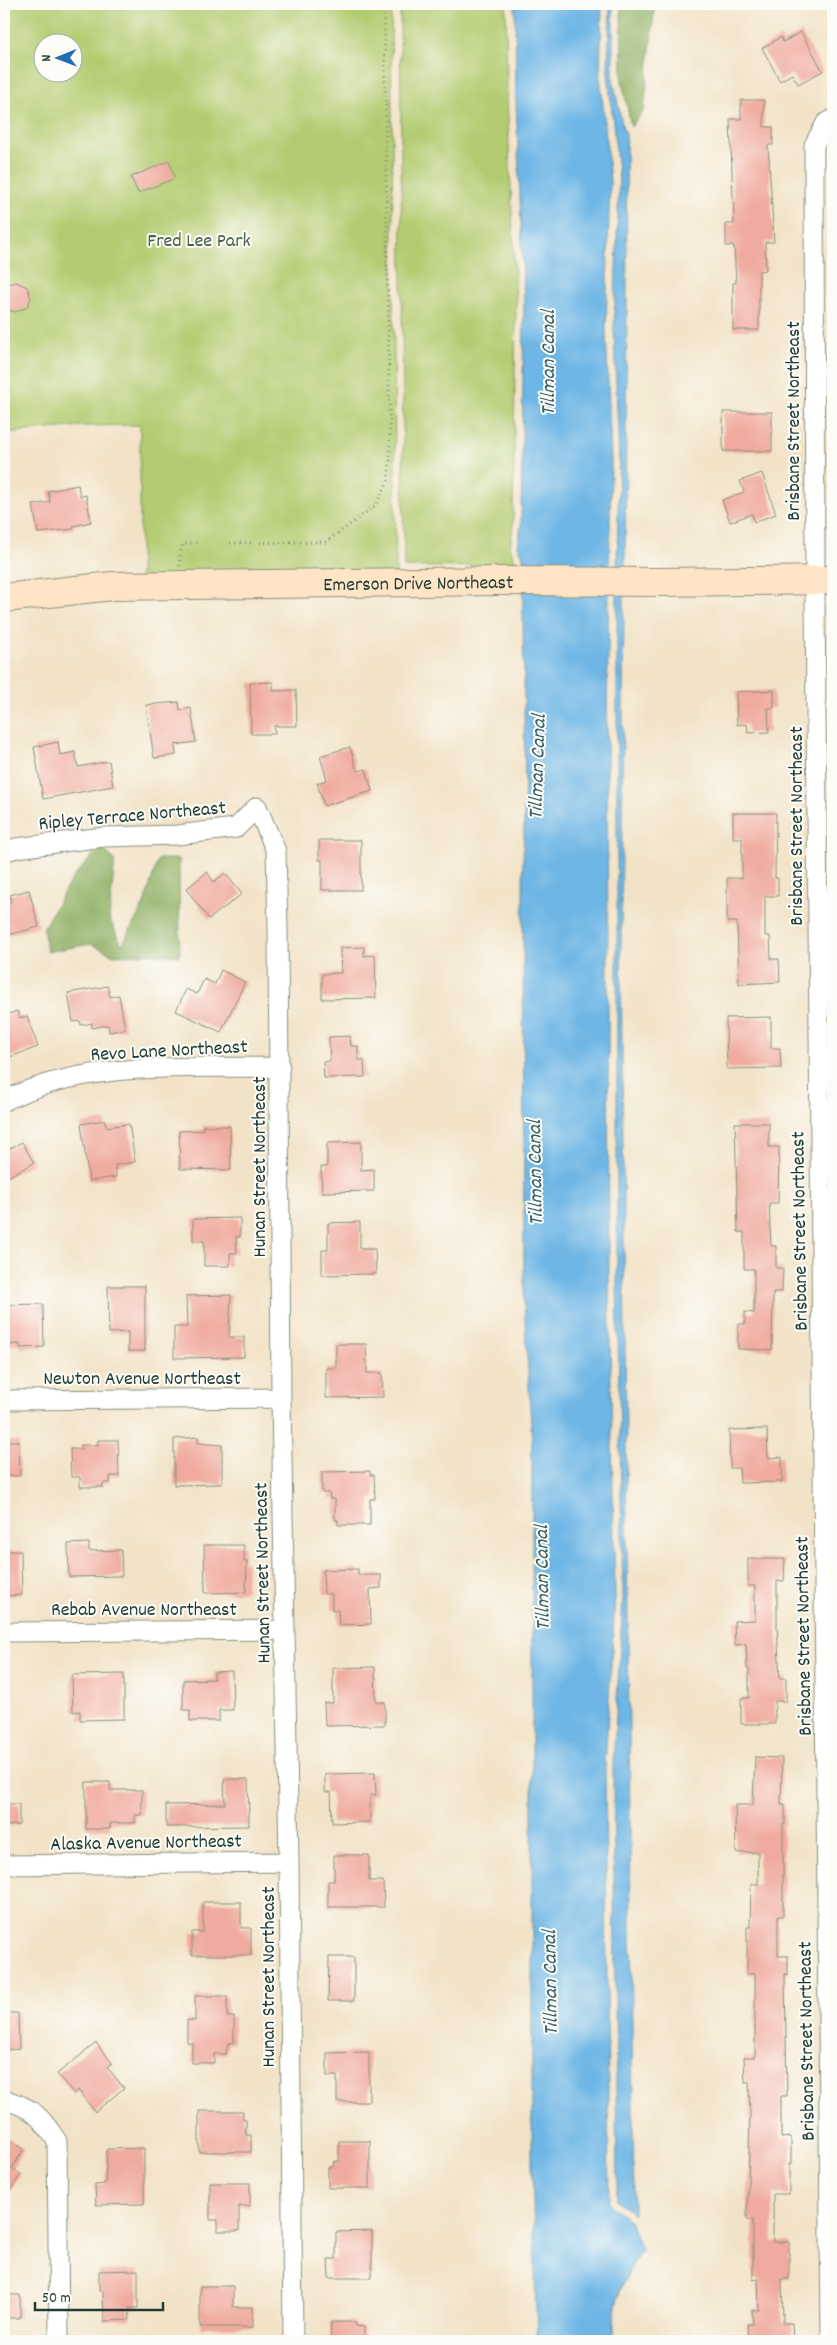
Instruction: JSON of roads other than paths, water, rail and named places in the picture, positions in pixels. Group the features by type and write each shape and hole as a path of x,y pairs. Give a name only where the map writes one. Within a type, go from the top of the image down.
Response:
{"street":[{"name":"Brisbane Street Northeast","path":"830,121 814,145 824,580 831,2341"},
{"name":"Emerson Drive Northeast","path":"4,598 112,586 496,581 824,580"},
{"name":"Ripley Terrace Northeast","path":"4,852 16,848 104,837 178,835 236,828 257,807"},
{"name":"Hunan Street Northeast","path":"257,807 276,851 280,1067 281,1398 289,1862 292,2341"},
{"name":"Revo Lane Northeast","path":"4,1101 50,1082 113,1071 280,1067"},
{"name":"Newton Avenue Northeast","path":"4,1400 281,1398"},
{"name":"Rebab Avenue Northeast","path":"4,1632 284,1630"},
{"name":"Alaska Avenue Northeast","path":"4,1865 289,1862"},
{"path":"4,2100 23,2104 41,2118 58,2141 59,2341"}],"water":[{"name":"Tillman Canal","path":"515,4 602,4 600,74 610,181 606,330 611,461 607,719 609,1277 615,1598 605,1766 609,2203 631,2223 641,2250 619,2294 614,2316 615,2341 537,2341 532,2168 532,1442 524,1303 523,861 525,784 523,555 518,546 521,526 524,301 516,99"},
{"path":"610,4 613,4 613,79 623,129 626,133 625,573 617,573 619,460 614,330 619,181 608,73"},
{"path":"617,591 624,591 621,952 634,2215 617,2200 613,1766 623,1598 617,1277"}],"park label":[{"name":"Fred Lee Park","path":"199,239"}]}
